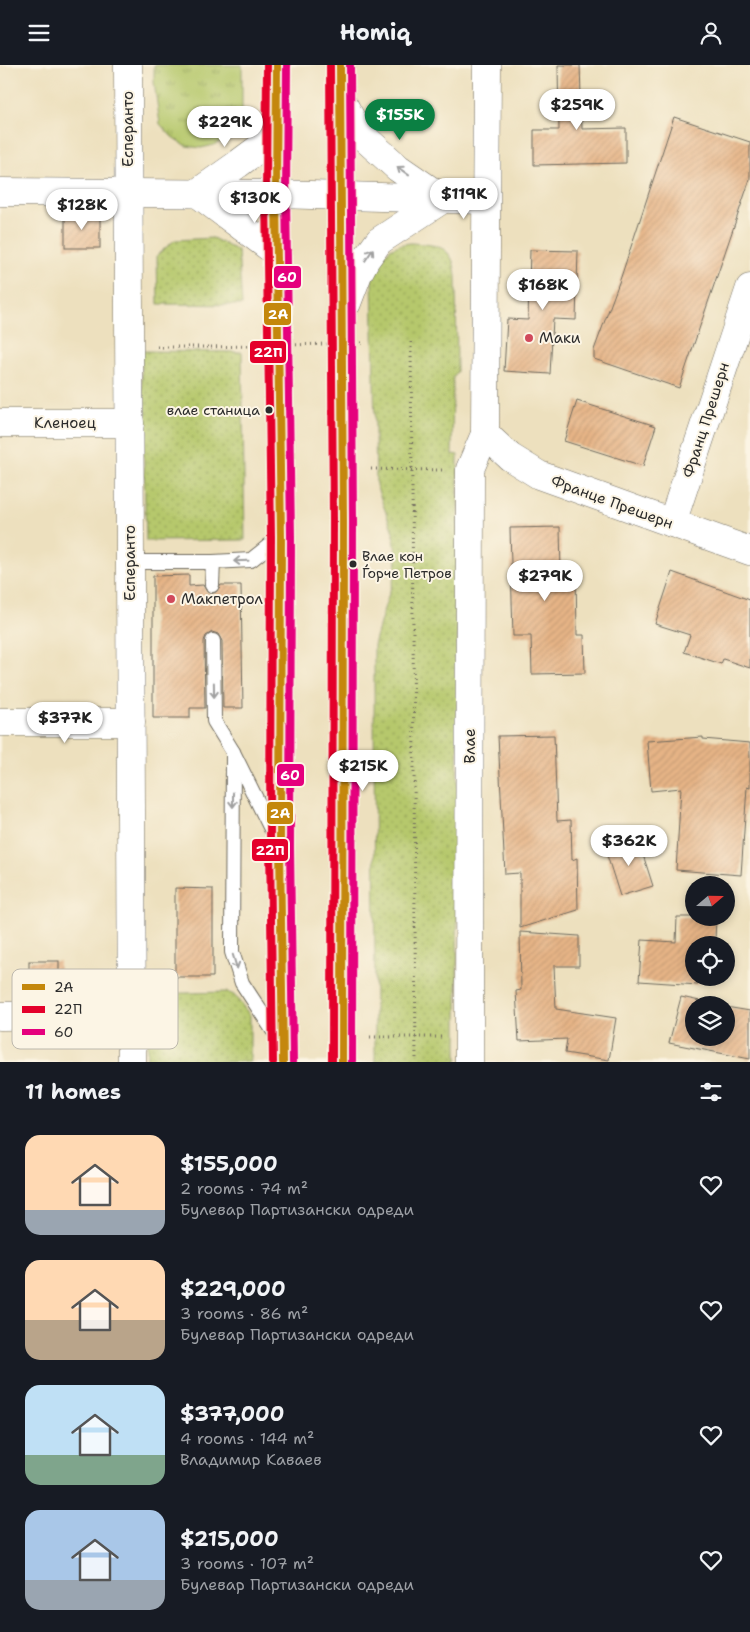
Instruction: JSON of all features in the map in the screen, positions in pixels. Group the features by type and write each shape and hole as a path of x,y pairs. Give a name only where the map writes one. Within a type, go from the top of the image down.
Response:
{"street":[{"name":"Есперанто","path":"128,65 132,969"},
{"path":"277,65 276,194 281,536 280,847 283,1054"},
{"path":"340,65 342,1062"},
{"path":"485,434 487,65"},
{"path":"340,99 359,133 398,168 443,199"},
{"path":"197,193 238,165 276,135"},
{"path":"0,192 276,194 486,200"},
{"path":"197,193 277,253"},
{"path":"342,316 358,274 379,241 443,199"},
{"name":"Франц Прешерн","path":"672,523 750,288"},
{"name":"Кленоец","path":"0,423 130,423"},
{"name":"Влае","path":"469,1049 470,469 485,434"},
{"name":"Францe Прешерн","path":"485,434 510,457 539,475 750,551"},
{"path":"0,723 131,722"},
{"name":"Есперанто","path":"132,1049 132,1062"}],"lane":[{"path":"130,562 251,560 281,536"},
{"path":"212,585 213,562"},
{"path":"213,641 214,721 233,751 280,847"},
{"path":"233,751 232,952 242,983 283,1054"}],"path":[{"path":"130,347 364,343"},
{"path":"411,343 416,1062"},
{"path":"371,469 470,469"},
{"path":"370,1037 416,1037 469,1049"}],"green space":[{"path":"154,65 242,65 242,122 232,136 214,145 201,148 186,146 172,137 160,124 154,82"},
{"path":"213,238 238,251 242,305 158,304 157,255 175,240"},
{"path":"411,243 436,246 448,252 452,258 456,276 457,372 453,377 452,454 458,455 457,1062 375,1062 374,645 395,575 397,559 393,532 376,485 372,275 387,252 397,246"},
{"path":"141,351 242,352 245,540 146,541"},
{"path":"227,992 234,995 250,1015 250,1062 147,1062 147,1049 178,1049 178,993"}],"building":[{"path":"558,65 580,65 582,129 626,128 626,163 534,165 534,130 559,130"},
{"path":"674,117 750,142 750,179 679,388 594,359 594,350 621,277"},
{"path":"65,215 100,215 100,248 65,248"},
{"path":"530,250 578,251 576,320 553,319 550,374 504,371 507,319 528,320"},
{"path":"577,401 656,426 643,466 564,441"},
{"path":"560,527 561,573 576,573 577,635 584,635 585,673 532,674 531,636 513,636 510,528"},
{"path":"672,572 750,600 750,668 723,659 721,664 684,652 690,635 655,624"},
{"path":"189,575 189,586 203,585 207,592 211,594 216,592 221,585 241,585 243,708 223,708 222,641 218,634 212,632 206,636 204,641 205,708 190,708 190,718 153,718 153,576"},
{"path":"554,735 557,821 571,820 572,860 577,858 578,910 520,928 520,873 505,874 498,736"},
{"path":"703,737 703,739 750,743 750,788 747,787 741,875 676,870 681,788 651,791 647,741"},
{"path":"638,839 653,886 620,896 605,849"},
{"path":"175,888 213,889 213,977 178,977 178,969 175,969"},
{"path":"677,917 685,917 685,926 716,926 715,936 685,936 685,984 639,981 642,940 676,942"},
{"path":"520,932 579,936 579,966 554,966 556,1009 616,1018 609,1060 565,1053 567,1039 519,1041 516,991 521,990"},
{"path":"29,961 59,961 59,969 29,969"},
{"path":"681,997 685,998 685,1046 735,1046 735,1008 750,1011 750,1059 669,1043"}],"transit line":[{"name":"22П","path":"267,65 266,194 271,536 270,847 273,1062"},
{"name":"2A","path":"277,65 276,194 281,536 280,847 283,1062"},
{"name":"60","path":"287,65 286,194 291,536 290,847 293,1062"},
{"name":"22П","path":"330,65 333,521 332,1062"},
{"name":"2A","path":"340,65 343,521 342,1062"},
{"name":"60","path":"350,65 353,521 352,1062"}],"place":[{"name":"Маки","path":"529,338"},
{"name":"влае станица","path":"269,410"},
{"name":"Влае кон Ѓорче Петров","path":"353,564"},
{"name":"Макпетрол","path":"171,599"}]}
